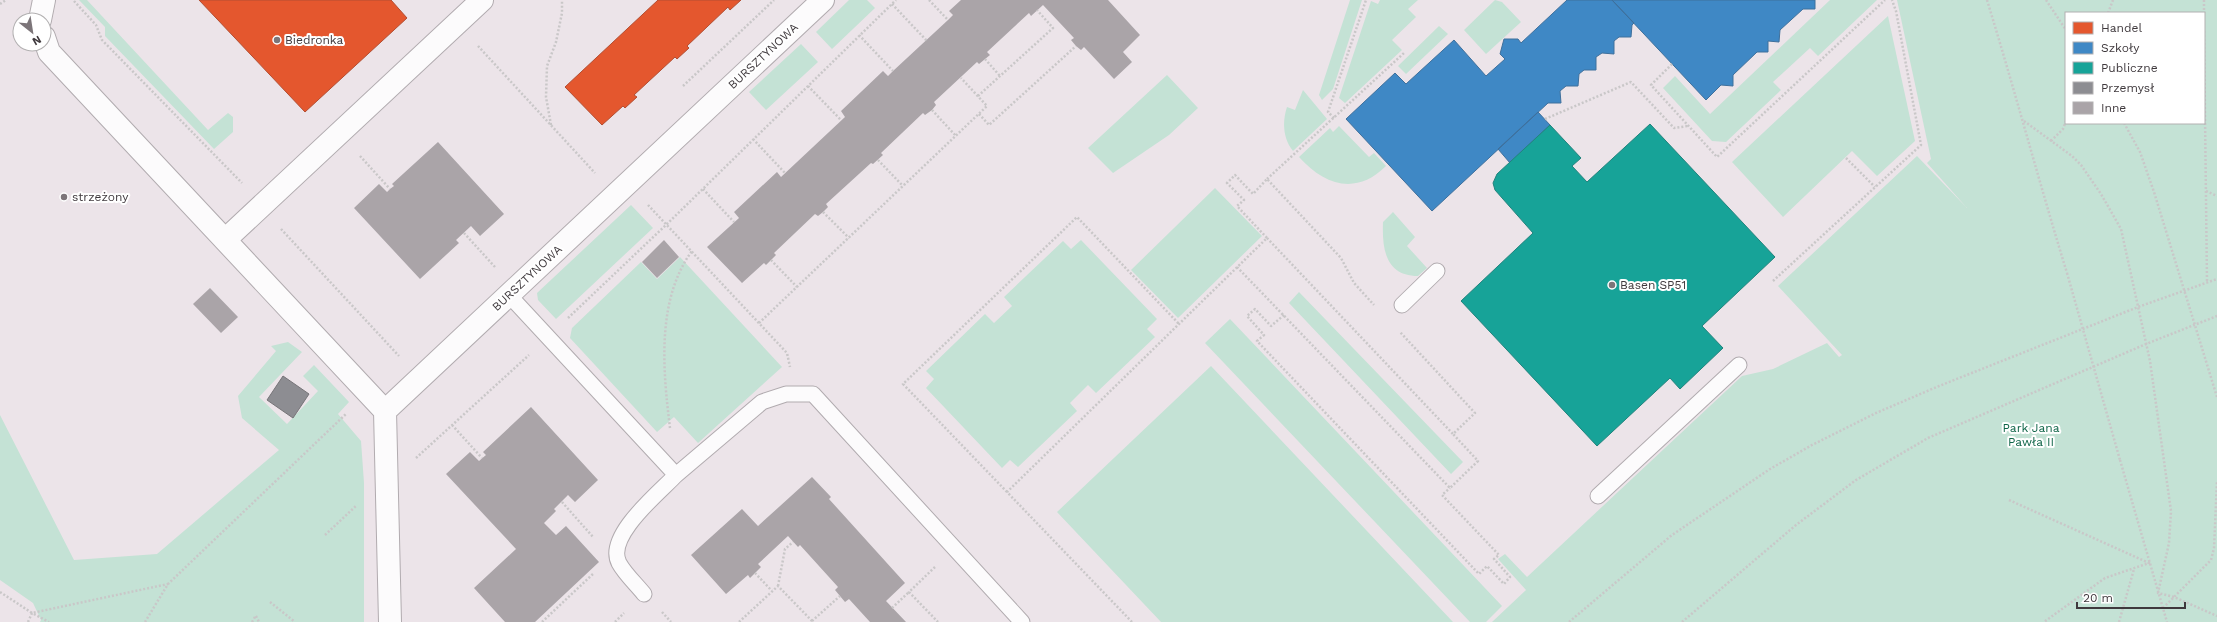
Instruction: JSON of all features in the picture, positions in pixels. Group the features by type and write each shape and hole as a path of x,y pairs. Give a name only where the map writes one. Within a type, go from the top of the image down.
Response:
{"street":[{"path":"42,12 44,0"},
{"path":"226,240 482,0"},
{"name":"BURSZTYNOWA","path":"385,411 823,0"},
{"path":"48,52 385,411 390,622"}],"lane":[{"path":"1402,305 1437,271"},
{"path":"509,295 549,336 676,475"},
{"path":"1598,496 1739,365"},
{"path":"644,594 618,562 616,551 624,528 676,475 762,402 786,394 813,394 1022,622"}],"path":[{"path":"0,4 6,0"},
{"path":"73,0 96,25 102,40 255,197 260,207 396,354 404,359"},
{"path":"551,125 546,97 547,66 556,42 562,13 562,0"},
{"path":"413,461 549,336 703,189 896,0"},
{"path":"930,0 948,20"},
{"path":"1334,118 1328,112 1366,0"},
{"path":"1672,64 1651,85 1717,157 1884,0"},
{"path":"1773,281 1921,145 1896,11 1892,0"},
{"path":"1987,0 2024,121 2040,187 2067,273 2167,622"},
{"path":"2046,0 2065,28"},
{"path":"2108,12 2113,0"},
{"path":"2204,0 2204,12"},
{"path":"892,4 926,41"},
{"path":"978,96 1053,28 1038,10"},
{"path":"457,23 597,174"},
{"path":"859,35 893,71"},
{"path":"978,114 989,125 1076,46"},
{"path":"1284,315 1272,326 1255,309 1247,316 1264,334 1257,341 1479,574 1487,566 1504,584 1510,577 1494,559 1498,555 1442,495 1478,461 1237,206 1244,200 1228,183 1235,175 1253,194 1267,179 1404,53"},
{"path":"985,59 1000,76"},
{"path":"787,353 759,323 987,106 961,78"},
{"path":"1545,119 1631,82 1674,128 1688,126"},
{"path":"808,86 841,120"},
{"path":"932,110 956,136"},
{"path":"2205,111 2207,283"},
{"path":"2024,121 2082,166 2115,217 2121,229 2146,344 2171,511 2169,543 2158,593"},
{"path":"2051,141 2063,129 2065,124"},
{"path":"2125,124 2140,152 2196,325 2217,397"},
{"path":"753,140 785,173"},
{"path":"1846,158 1875,187"},
{"path":"878,160 903,186"},
{"path":"378,176 390,189"},
{"path":"1267,179 1342,258 1354,283 1375,306"},
{"path":"703,189 734,222"},
{"path":"2206,191 2217,196"},
{"path":"823,212 848,238"},
{"path":"1132,622 903,384 1077,217 1179,324"},
{"path":"464,233 498,270"},
{"path":"1007,492 1267,238"},
{"path":"676,475 665,387 666,326 674,283 681,265 692,251"},
{"path":"771,260 797,288"},
{"path":"1237,267 1450,488"},
{"path":"1569,622 1672,535 1764,474 1812,445 1876,413 1939,386 2138,307 2185,292 2217,279"},
{"path":"1682,622 1796,525 1856,480 1928,438 2146,344 2217,316"},
{"path":"1396,328 1475,413 1453,434"},
{"path":"452,425 482,458"},
{"path":"2162,608 2211,560 2214,548 2217,481"},
{"path":"2009,500 2150,563"},
{"path":"562,502 573,515"},
{"path":"738,622 778,586 785,549 793,542"},
{"path":"892,608 955,549"},
{"path":"542,622 616,551"},
{"path":"2211,560 2217,559"},
{"path":"2044,622 2105,578 2150,563"},
{"path":"2119,622 2134,568"},
{"path":"755,573 772,591"},
{"path":"32,613 168,584"},
{"path":"778,586 812,622 840,596"},
{"path":"0,592 32,613 49,622"},
{"path":"909,592 938,622"},
{"path":"2158,593 2174,597 2217,616"},
{"path":"270,602 295,622"},
{"path":"28,622 32,613"},
{"path":"252,622 256,615 259,622"}],"green space":[{"path":"79,0 87,0 208,130 228,113 233,117 233,132 214,149 105,36 105,27"},
{"path":"849,0 867,0 875,8 832,49 816,32"},
{"path":"1350,0 1362,0 1333,89 1322,100 1319,95"},
{"path":"1380,0 1418,0 1408,9 1416,17 1392,40 1402,50 1345,103 1339,98 1371,1 1378,4"},
{"path":"1495,0 1502,2 1521,22 1486,54 1464,30"},
{"path":"1830,0 1877,0 1818,56 1810,48 1773,82 1781,90 1726,142 1712,141 1663,88 1675,76 1710,114"},
{"name":"Park Jana Pawła II","path":"1897,0 2217,0 2217,622 1492,622 1526,590 1498,559 1505,554 1527,577 1742,376 1773,369 1827,343 1839,357 1842,355 1778,286 1917,156 1967,208 1927,163 1931,159"},
{"path":"1888,16 1915,141 1877,176 1852,151 1783,217 1732,162"},
{"path":"1439,26 1448,34 1406,74 1398,66"},
{"path":"801,44 818,62 766,110 749,92"},
{"path":"1167,75 1198,108 1169,135 1113,173 1088,148"},
{"path":"1303,90 1327,119 1293,151 1285,136 1284,119 1287,107 1295,110"},
{"path":"1339,126 1369,157 1374,153 1386,166 1375,175 1363,181 1352,184 1330,180 1309,167 1299,157 1330,128 1333,132"},
{"path":"1215,188 1262,236 1178,318 1131,270"},
{"path":"631,205 653,228 556,319 538,300 537,293"},
{"path":"1393,212 1415,237 1407,246 1427,268 1418,276 1407,275 1398,271 1392,266 1388,259 1383,241 1383,222"},
{"path":"1081,240 1157,319 1147,329 1155,337 1096,393 1088,385 1070,403 1077,411 1018,467 1010,460 1002,468 926,388 934,379 926,371 985,314 994,323 1012,306 1004,297 1063,241 1071,249"},
{"path":"680,257 782,367 698,443 674,417 657,432 570,338 572,328 641,262 657,279"},
{"path":"1299,292 1463,462 1451,474 1289,303"},
{"path":"1230,319 1502,606 1486,622 1470,622 1205,343"},
{"path":"288,342 302,352 259,397 287,424 318,391 303,376 314,365 349,402 338,414 361,441 364,483 364,622 40,622 41,620 33,603 0,580 0,415 74,560 157,554 279,450 242,418 238,396 276,351 271,346"},
{"path":"1211,366 1453,622 1161,622 1057,512"}],"building: Handel":[{"path":"199,0 391,0 407,18 305,112"},
{"path":"658,0 741,0 730,10 728,7 687,46 689,48 677,59 675,57 634,95 637,97 625,108 623,106 602,125 565,87"}],"building: Szkoły":[{"path":"1567,0 1612,0 1634,23 1632,25 1631,37 1619,37 1614,41 1614,54 1602,53 1596,57 1596,70 1584,70 1579,74 1578,86 1566,86 1560,91 1561,103 1548,103 1432,211 1346,119 1395,73 1406,84 1454,40 1486,76 1505,59 1500,54 1504,39 1518,39 1521,43"},
{"path":"1612,0 1815,0 1815,9 1803,9 1780,30 1779,42 1768,41 1768,52 1757,52 1733,75 1733,86 1721,85 1706,100"},
{"path":"1538,112 1550,125 1510,163 1498,149"}],"building: Publiczne":[{"name":"Basen SP51","path":"1650,124 1775,257 1702,326 1723,348 1680,389 1670,378 1597,446 1461,301 1533,233 1495,190 1493,183 1497,174 1550,125 1581,158 1572,166 1587,182"}],"building: Przemysł":[{"path":"283,376 309,394 293,418 267,400"}],"building: Inne":[{"path":"961,0 1108,0 1140,35 1123,52 1132,62 1114,79 1084,47 1081,50 1076,46 1071,40 1074,38 1043,5 1031,16 1029,13 987,52 990,55 979,64 977,62 934,102 936,105 932,110 925,115 923,113 881,153 883,155 873,164 871,163 826,204 828,207 823,212 818,216 815,214 774,253 776,255 766,265 764,263 742,283 707,247 739,218 734,212 777,172 781,177 845,117 841,111 883,71 888,76 948,20 953,15 949,11"},
{"path":"438,142 504,214 480,236 471,226 456,240 459,243 420,279 354,208 379,184 387,192 394,186 392,184"},
{"path":"664,240 679,257 657,278 642,262"},
{"path":"210,288 238,317 221,333 193,304"},
{"path":"531,407 598,480 575,502 568,495 554,509 556,511 544,523 556,535 566,526 599,562 535,622 505,622 474,588 516,549 446,474 470,452 479,461 486,455 483,452"},
{"path":"812,477 831,497 829,499 905,583 886,601 906,622 870,622 849,599 845,602 835,590 838,587 800,545 798,547 788,536 758,564 761,567 750,578 748,575 726,594 691,555 742,509 758,526"}],"place":[{"name":"Biedronka","path":"277,40"},
{"name":"strzeżony","path":"64,197"},
{"name":"Basen SP51","path":"1612,285"}]}
